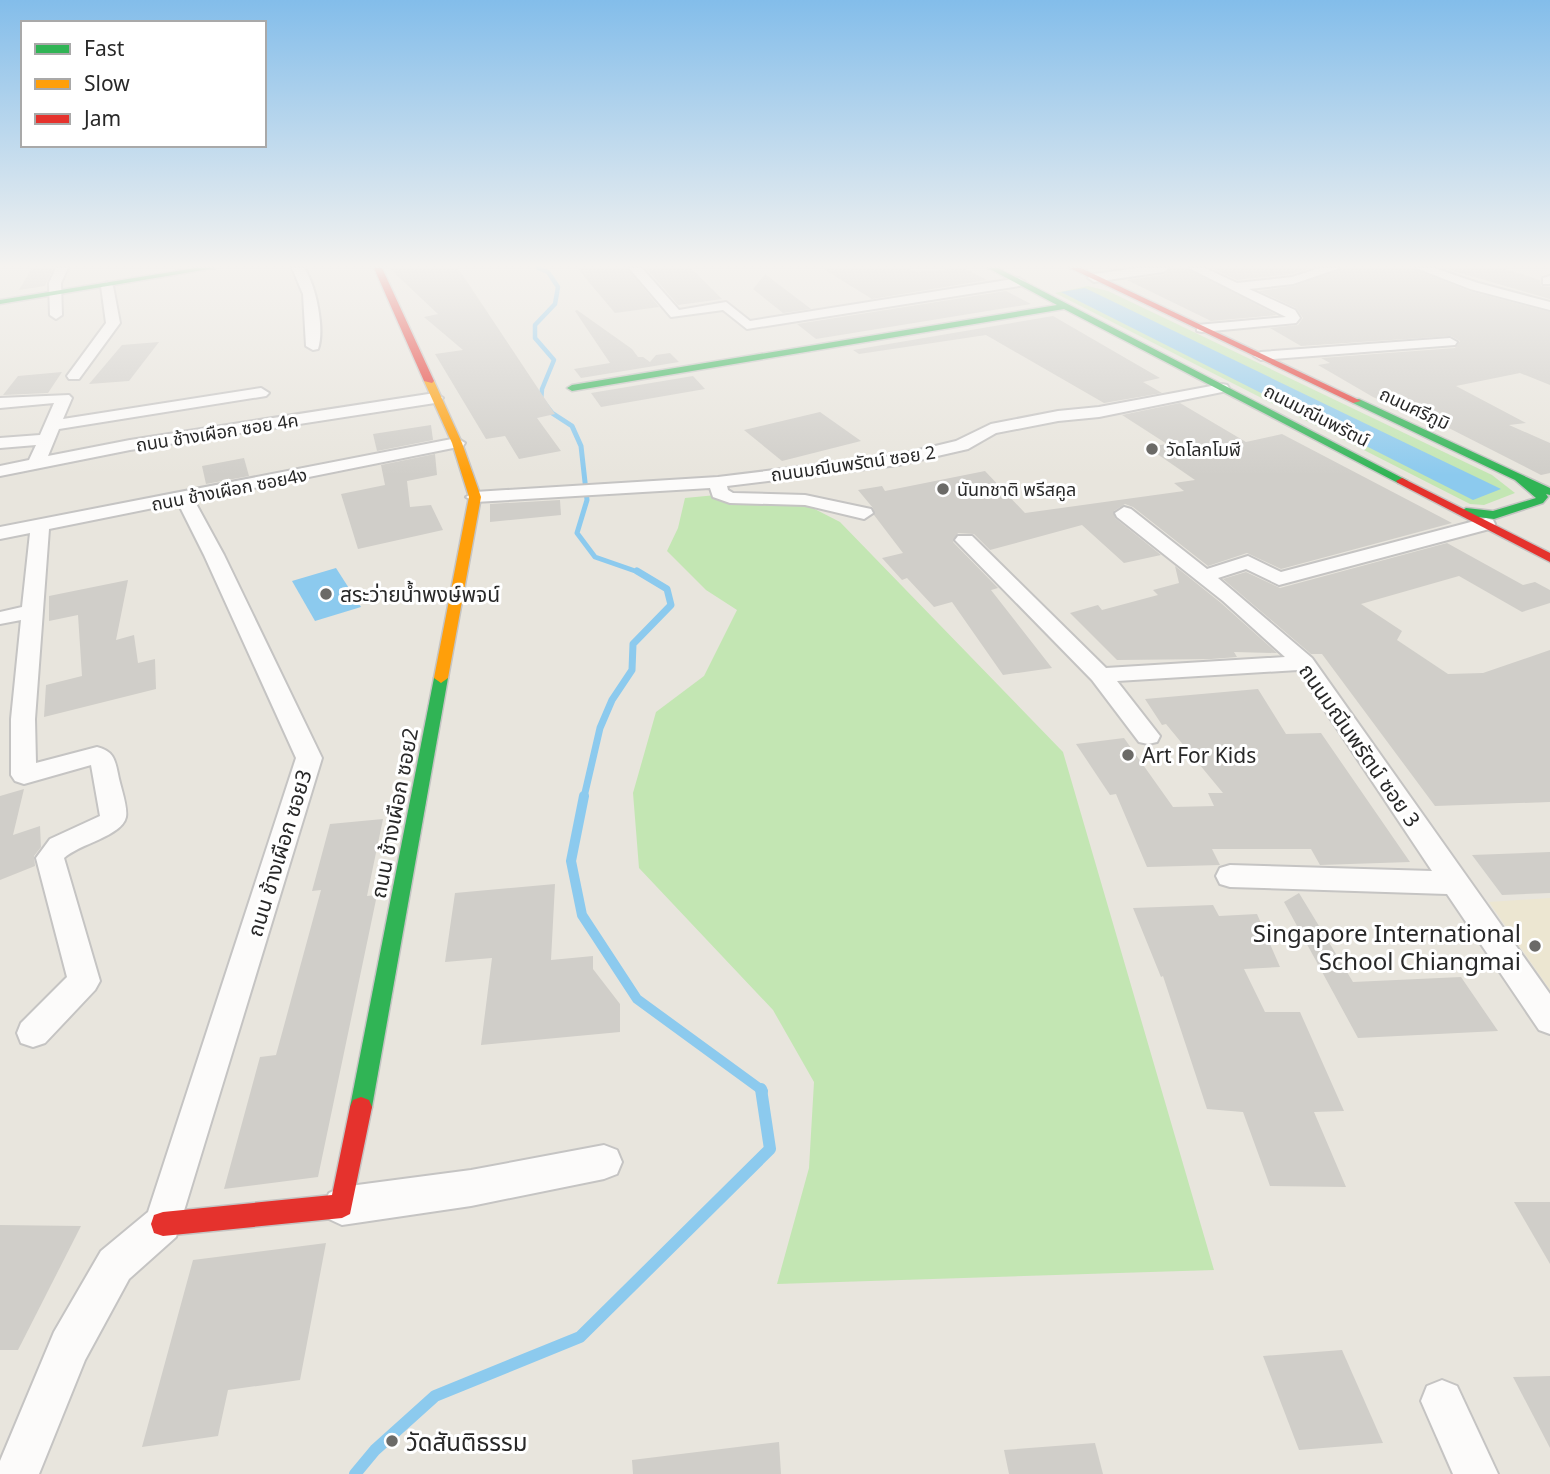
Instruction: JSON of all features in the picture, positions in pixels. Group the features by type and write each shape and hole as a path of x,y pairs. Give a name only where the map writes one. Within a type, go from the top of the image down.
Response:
{"street":[{"path":"74,376 103,337"},
{"path":"312,337 313,346"},
{"name":"ถนน ช้างเผือก ซอย2","path":"342,1206 475,497 457,443 408,337"},
{"path":"572,388 880,337"},
{"name":"ถนนมณีนพรัตน์","path":"1124,337 1440,500 1499,520"},
{"name":"ถนนศรีภูมิ","path":"1221,337 1505,471 1546,499"},
{"path":"1261,356 1450,342"},
{"name":"ถนนมณีนพรัตน์ ซอย 2","path":"475,497 718,482 898,460 962,446 991,429 1058,416 1099,412 1222,388"},
{"path":"0,443 261,393"},
{"path":"0,403 64,398 36,464"},
{"name":"ถนน ช้างเผือก ซอย 4ค","path":"0,471 130,445 435,398"},
{"name":"ถนน ช้างเผือก ซอย4ง","path":"0,533 457,443"},
{"path":"718,482 719,493 730,498 805,500 864,513"},
{"name":"ถนน ช้างเผือก ซอย3","path":"163,1224 309,758 214,555 184,498"},
{"path":"1204,576 1248,562 1279,579 1499,520 1546,499"},
{"name":"ถนนมณีนพรัตน์ ซอย 3","path":"1124,513 1204,576 1304,663 1550,1020"},
{"path":"1499,520 1505,524 1508,532 1550,558"},
{"path":"33,1033 83,982 50,862 51,853 60,845 110,822 114,816 103,759 97,755 24,775 12,722 32,612 40,525"},
{"path":"965,540 1100,675 1148,736"},
{"path":"0,618 32,612"},
{"path":"1100,675 1304,663"},
{"path":"1230,876 1455,883"},
{"path":"17,1474 69,1347 115,1265 163,1224 342,1206 471,1188 604,1162"},
{"path":"1442,1401 1476,1474"}],"shaded area":[{"name":"Singapore International School Chiangmai","path":"1550,898 1550,990 1489,902"}],"green space":[{"path":"1141,337 1204,337 1492,475 1515,493 1484,505 1470,504"},
{"path":"748,492 799,501 840,522 1063,752 1214,1270 777,1284 809,1168 814,1082 773,1010 639,868 633,793 656,712 704,676 737,610 706,590 667,551 678,528 685,498"}],"water":[{"path":"1150,337 1186,337 1501,489 1473,500"},
{"name":"สระว่ายน้ำพงษ์พจน์","path":"336,568 361,607 315,621 292,581"}],"building":[{"path":"447,337 504,337 555,414 537,418 561,451 519,459 505,436 486,439 435,354 463,350"},
{"path":"592,337 615,337 638,357 650,362 656,355 670,353 679,362 581,378 574,369 610,363"},
{"path":"931,337 974,337 859,354 853,350"},
{"path":"989,337 1089,337 1160,378 1143,382 1162,393 1104,403"},
{"path":"1285,337 1439,337 1301,346"},
{"path":"1452,337 1550,337 1550,385 1520,373 1456,386 1526,423 1509,425 1550,443 1550,473 1541,475 1433,420 1421,415 1414,416 1373,397 1318,365 1330,363 1321,358 1455,348 1460,341"},
{"path":"159,342 129,381 89,384 122,345"},
{"path":"62,372 48,393 3,395 18,376"},
{"path":"693,376 705,389 601,407 591,393"},
{"path":"1180,403 1246,442 1282,434 1452,523 1281,569 1247,553 1208,566 1133,507 1125,504 1114,511 1115,518 1161,555 1124,563 1082,525 990,550 974,534 958,533 953,542 998,588 991,590 1052,668 1003,675 952,602 934,607 907,578 902,580 882,558 903,553 858,490 882,486 885,491 985,471 1025,513 1184,491 1174,483 1195,480 1147,447 1167,444 1122,415"},
{"path":"820,412 861,441 782,461 744,430"},
{"path":"431,425 433,440 377,451 373,434"},
{"path":"435,454 437,475 407,481 410,507 431,505 443,530 358,549 341,494 385,485 381,465"},
{"path":"244,458 249,476 206,484 202,466"},
{"path":"560,500 561,515 490,522 490,504"},
{"path":"1447,543 1523,585 1535,582 1550,590 1550,603 1522,612 1459,576 1361,604 1402,631 1397,640 1448,674 1483,673 1550,650 1550,802 1435,806 1322,654 1311,654 1223,579 1246,572 1280,588"},
{"path":"1175,566 1277,653 1234,652 1237,657 1211,659 1117,660 1070,613 1098,605 1102,610 1158,595 1153,590 1179,583"},
{"path":"128,580 116,640 134,635 138,663 155,659 156,689 44,717 46,685 82,676 78,615 49,621 49,596"},
{"path":"1258,689 1286,734 1321,733 1410,862 1320,865 1311,849 1212,849 1220,865 1147,867 1116,794 1110,795 1076,744 1124,738 1173,807 1214,806 1208,793 1223,793 1166,724 1162,725 1145,699"},
{"path":"24,789 13,835 40,826 41,847 34,856 35,866 0,880 0,796"},
{"path":"383,819 367,896 377,895 318,1177 224,1189 260,1057 276,1055 321,890 312,891 330,824"},
{"path":"1550,852 1550,893 1502,895 1472,855"},
{"path":"555,884 551,960 593,956 593,969 620,1004 620,1032 481,1045 492,958 445,962 455,893"},
{"path":"1299,893 1353,982 1461,977 1498,1031 1358,1038 1284,902"},
{"path":"1213,905 1219,916 1257,914 1280,967 1244,969 1265,1012 1300,1012 1344,1111 1314,1112 1346,1187 1270,1186 1243,1112 1207,1109 1163,976 1161,977 1133,908"},
{"path":"1514,1202 1550,1202 1550,1264"},
{"path":"0,1225 81,1226 18,1350 0,1350"},
{"path":"326,1243 300,1380 228,1390 218,1436 142,1447 193,1260"},
{"path":"1342,1350 1383,1443 1299,1450 1263,1356"},
{"path":"1550,1376 1550,1448 1513,1377"},
{"path":"779,1442 781,1474 633,1474 632,1460"},
{"path":"1095,1443 1103,1474 1009,1474 1004,1450"}],"waterway":[{"path":"535,337 554,360 542,389 541,399"},
{"path":"541,399 552,413 572,426 581,446 587,500 577,533 595,557 639,572"},
{"path":"584,797 600,728 612,700 632,670 633,644 671,605 667,589 639,572"},
{"path":"584,796 571,861 582,915 637,999 761,1090"},
{"path":"355,1474 375,1450 435,1396 580,1337 770,1149 761,1090"}],"traffic: fast":[{"path":"572,388 880,337"},
{"path":"1124,337 1402,481"},
{"path":"1356,401 1550,492"},
{"path":"1466,512 1494,515 1539,501 1542,497 1520,480"},
{"path":"361,1107 441,678"}],"traffic: slow":[{"path":"429,381 457,443 475,497 441,678"}],"traffic: jam":[{"path":"409,337 429,381"},
{"path":"1220,337 1356,401"},
{"path":"1402,481 1550,558"},
{"path":"163,1224 342,1206 361,1107"}],"place":[{"name":"วัดโลกโมฬี","path":"1152,449"},
{"name":"นันทชาติ พรีสคูล","path":"943,489"},
{"name":"สระว่ายน้ำพงษ์พจน์","path":"326,594"},
{"name":"Art For Kids","path":"1128,755"},
{"name":"Singapore International School Chiangmai","path":"1535,946"},
{"name":"วัดสันติธรรม","path":"392,1441"}]}
